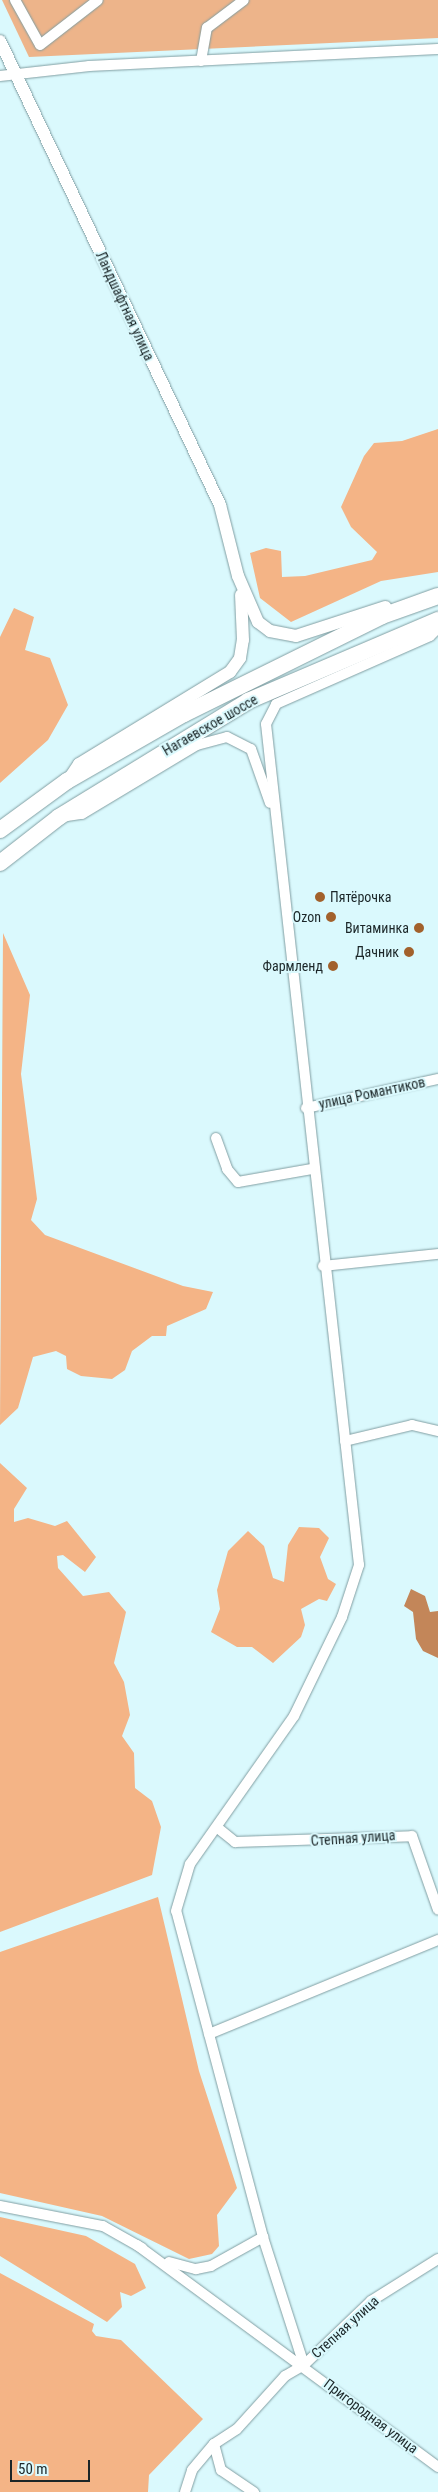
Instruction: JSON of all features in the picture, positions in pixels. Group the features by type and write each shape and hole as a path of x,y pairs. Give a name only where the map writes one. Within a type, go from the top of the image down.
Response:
{"main road":[{"name":"Нагаевское шоссе","path":"0,830 67,781 270,669 382,616 438,596"},
{"name":"Нагаевское шоссе","path":"0,863 60,817 248,701 438,620"}],"street":[{"path":"15,0 40,45 98,0"},
{"path":"201,61 206,28 244,0"},
{"name":"Ландшафтная улица","path":"0,41 220,505 238,576"},
{"path":"0,76 201,61 438,49"},
{"path":"238,576 258,622 270,631 296,636 438,587"},
{"path":"67,781 79,764 230,672 240,658 243,640 238,576"},
{"path":"304,2364 263,2237 176,1911 190,1864 218,1829 294,1716 342,1617 359,1565 323,1266 265,737 276,704 430,636 438,628"},
{"path":"60,817 82,814 197,745 227,737 250,749 273,814"},
{"name":"улица Романтиков","path":"306,1108 438,1079"},
{"path":"216,1138 227,1168 238,1182 312,1169"},
{"path":"323,1266 438,1254"},
{"path":"345,1441 412,1425 438,1431"},
{"name":"Степная улица","path":"218,1829 235,1842 412,1836 438,1910"},
{"path":"209,2034 438,1940"},
{"path":"0,2206 103,2226 178,2267 196,2269 229,2257 263,2237"},
{"name":"Пригородная улица","path":"137,2245 304,2364 438,2467"},
{"name":"Степная улица","path":"185,2492 192,2470 214,2444 238,2429 285,2376 304,2364 372,2301 438,2259"},
{"path":"214,2444 221,2470 254,2492"}],"shaded area":[{"path":"2,0 438,0 438,38 29,57"},
{"path":"438,429 438,572 381,581 291,622 260,598 250,553 266,548 281,551 282,577 305,576 372,560 377,552 351,527 341,507 364,456 374,443 402,441"},
{"path":"14,608 34,617 25,650 50,658 68,705 48,740 0,783 0,637"},
{"path":"3,933 30,995 21,1074 37,1199 31,1220 45,1235 183,1286 213,1292 206,1309 167,1326 166,1336 152,1336 132,1351 125,1370 112,1379 81,1376 67,1369 66,1356 56,1351 33,1357 18,1408 0,1425"},
{"path":"0,1463 27,1488 14,1509 14,1522 28,1518 55,1526 67,1521 96,1557 85,1572 63,1555 57,1556 58,1568 83,1596 109,1592 126,1612 114,1663 124,1682 130,1715 122,1736 134,1753 135,1788 152,1801 161,1827 152,1875 0,1932"},
{"path":"299,1527 319,1528 329,1538 320,1557 328,1579 336,1584 327,1601 319,1599 301,1609 305,1625 301,1637 273,1663 252,1647 237,1647 211,1632 220,1609 217,1590 228,1551 248,1531 264,1546 273,1578 284,1582 288,1545"},
{"path":"411,1589 425,1596 430,1612 438,1611 438,1658 423,1651 416,1639 413,1612 404,1606"},
{"path":"158,1897 199,2071 237,2188 217,2215 219,2246 212,2254 189,2259 102,2216 0,2193 0,1952"},
{"path":"0,2217 86,2236 135,2264 146,2288 131,2296 120,2292 122,2307 107,2322 0,2256"},
{"path":"0,2273 94,2324 92,2331 96,2336 121,2340 203,2419 149,2475 148,2492 0,2492"}],"place":[{"name":"Пятёрочка","path":"320,897"},
{"name":"Ozon","path":"331,917"},
{"name":"Витаминка","path":"419,928"},
{"name":"Дачник","path":"409,952"},
{"name":"Фармленд","path":"333,966"}]}
